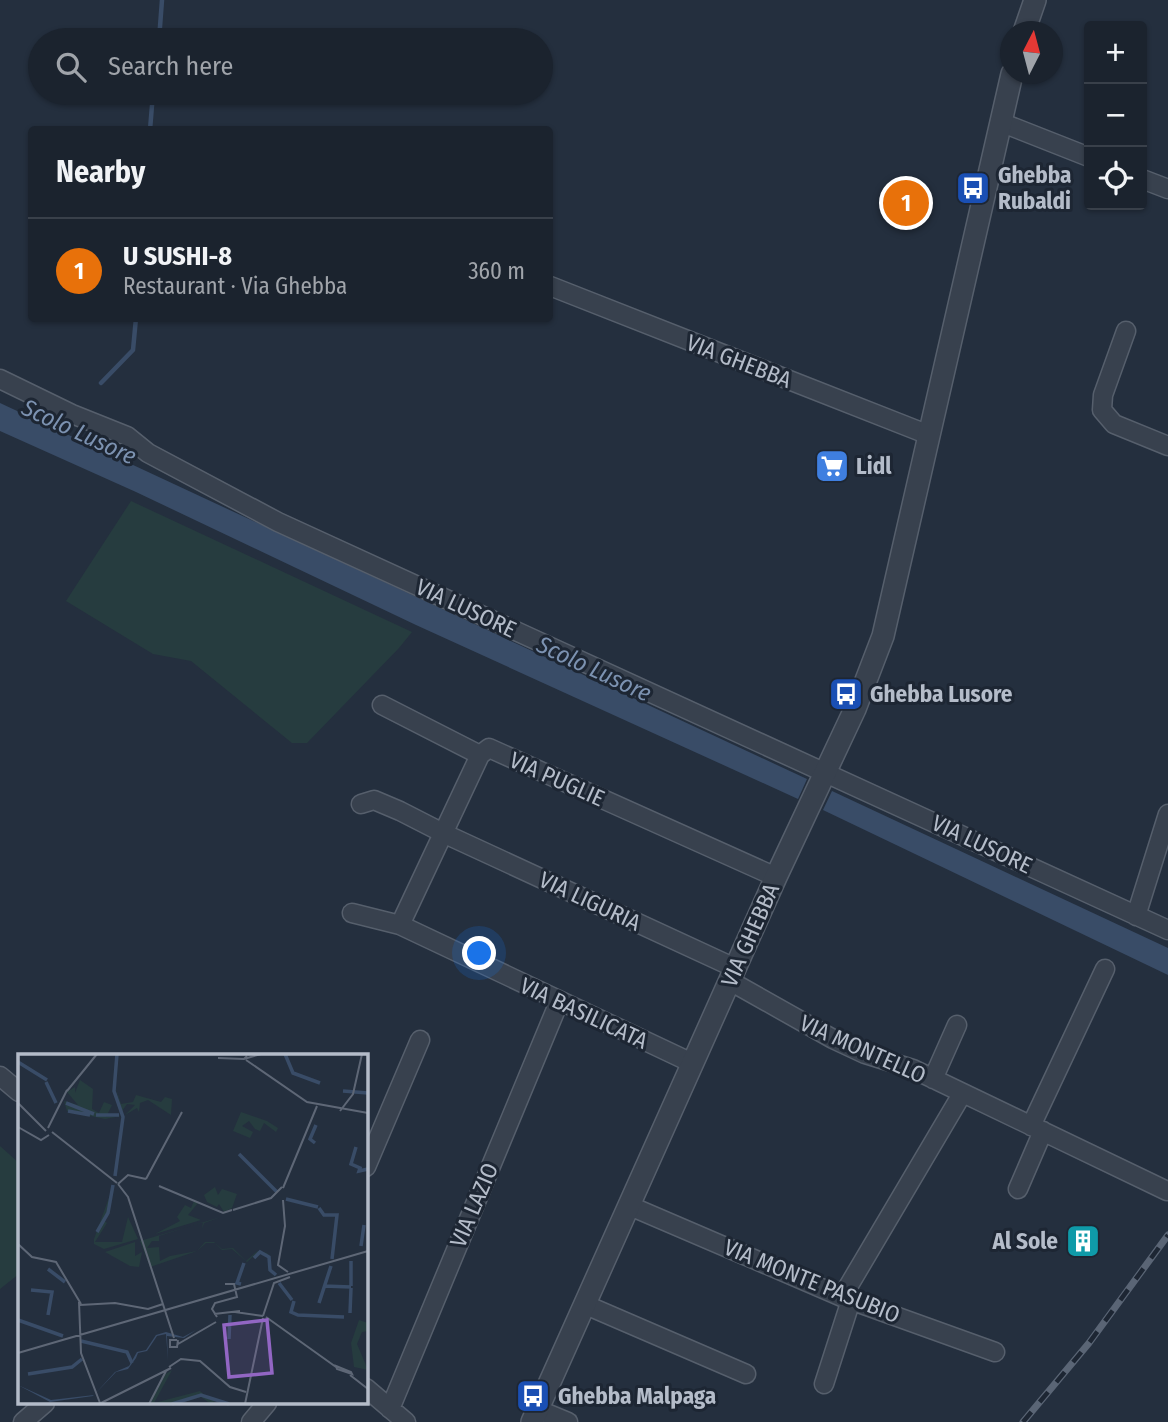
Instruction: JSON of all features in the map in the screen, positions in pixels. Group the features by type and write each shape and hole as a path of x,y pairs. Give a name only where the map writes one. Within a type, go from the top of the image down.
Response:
{"street":[{"path":"1028,21 1035,3"},
{"name":"VIA GHEBBA","path":"536,1416 732,974 855,709 883,636 1010,84"},
{"path":"1000,122 1084,155"},
{"path":"1147,181 1168,189"},
{"name":"VIA GHEBBA","path":"553,287 929,435"},
{"path":"1126,331 1103,395 1102,410 1114,424 1168,446"},
{"name":"VIA LUSORE","path":"0,379 72,414 127,436 148,453 278,522 823,775 1168,930"},
{"path":"382,705 480,755"},
{"name":"VIA PUGLIE","path":"400,925 480,755 489,748 776,877"},
{"name":"VIA LIGURIA","path":"361,804 374,800 400,811 732,974"},
{"path":"1136,916 1168,814"},
{"path":"352,913 400,925"},
{"name":"VIA BASILICATA","path":"400,925 692,1063"},
{"path":"1018,1189 1037,1128 1105,969"},
{"name":"VIA MONTELLO","path":"732,974 832,1039 866,1054 913,1069 1167,1191"},
{"name":"VIA LAZIO","path":"390,1409 559,1002"},
{"path":"933,1079 957,1025"},
{"path":"368,1162 420,1040"},
{"path":"0,1076 18,1091"},
{"path":"824,1384 847,1298 962,1094"},
{"name":"VIA MONTE PASUBIO","path":"630,1206 847,1298 995,1352"},
{"path":"586,1305 746,1374"},
{"path":"368,1390 406,1422"},
{"path":"23,1422 44,1404"},
{"path":"251,1422 266,1404"},
{"path":"536,1416 568,1422"}],"green space":[{"path":"131,501 412,632 307,743 292,743 191,661 153,654 66,601"},
{"path":"0,1146 18,1162 18,1275 0,1289"}],"water":[{"path":"0,403 807,779 798,799 0,431"},
{"path":"832,791 1168,948 1168,975 823,810"}],"waterway":[{"path":"160,28 162,0"},
{"path":"150,126 152,105"},
{"path":"101,383 133,350 136,322"}],"railway":[{"path":"1023,1422 1089,1343 1168,1235"}],"place":[{"name":"Ghebba Rubaldi","path":"973,188"},
{"name":"U SUSHI-8","path":"906,203"},
{"name":"Lidl","path":"832,466"},
{"name":"Ghebba Lusore","path":"846,694"},
{"name":"Al Sole","path":"1083,1241"},
{"name":"Ghebba Malpaga","path":"533,1396"}],"water label":[{"name":"Scolo Lusore","path":"79,432"},
{"name":"Scolo Lusore","path":"594,669"}]}
